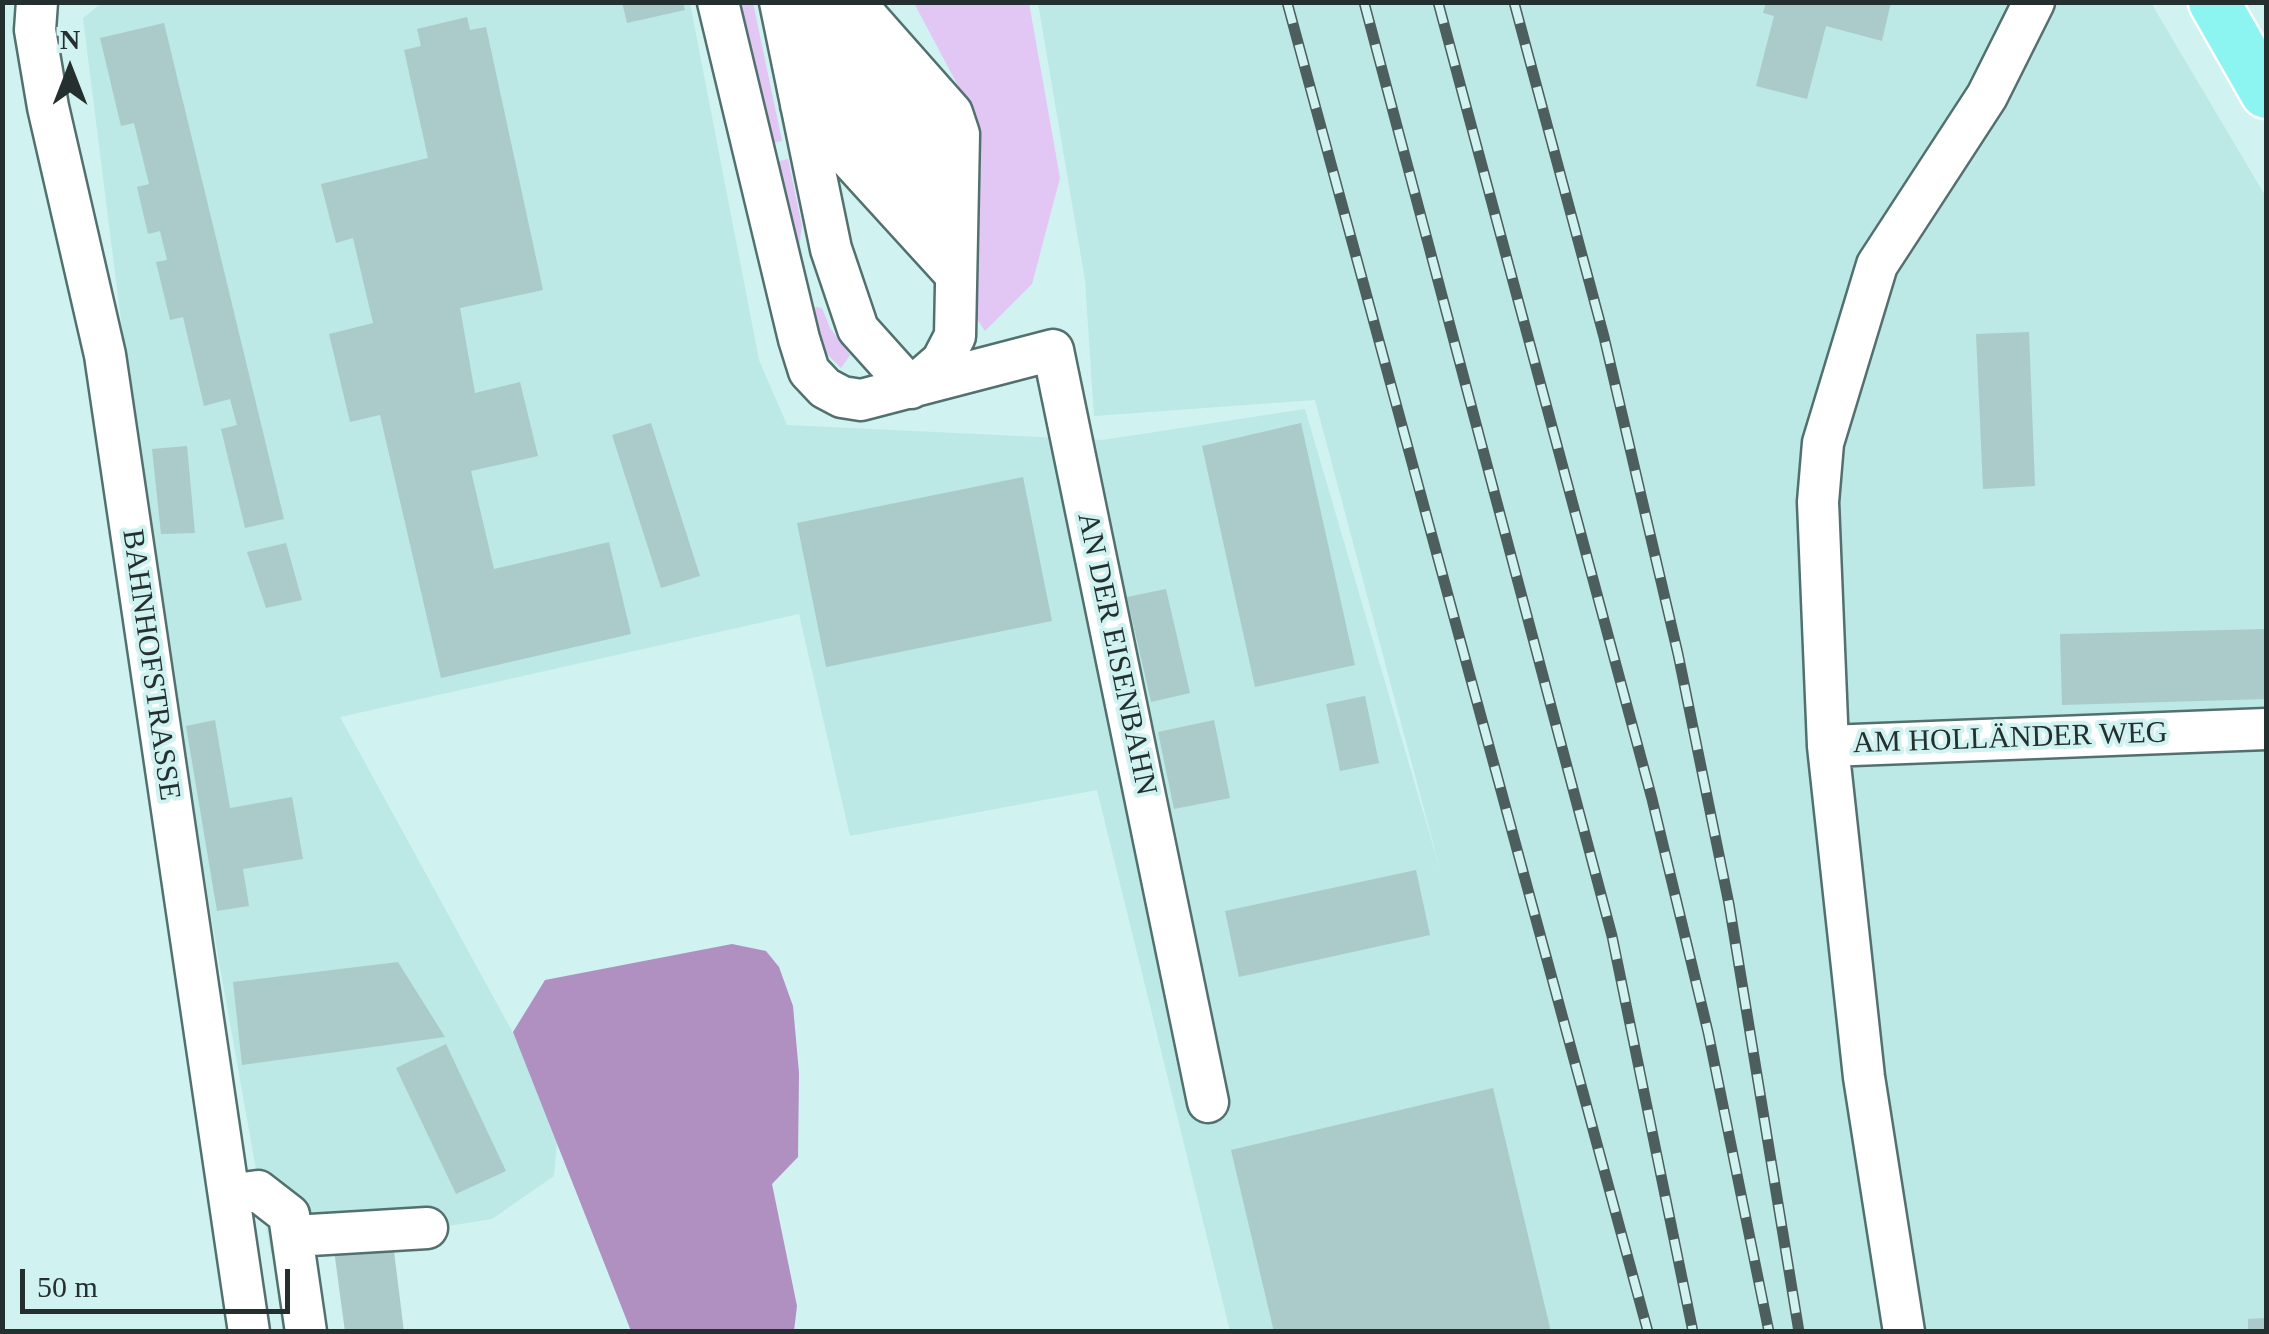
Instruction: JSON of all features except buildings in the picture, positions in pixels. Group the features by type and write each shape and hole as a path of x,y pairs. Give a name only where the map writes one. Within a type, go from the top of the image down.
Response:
{"main road":[{"path":"2214,2 2266,93"}],"street":[{"name":"BAHNHOFSTRASSE","path":"37,2 36,30 48,107 105,355 249,1332"},
{"name":"AN DER EISENBAHN","path":"718,2 755,168 809,371 825,388 842,397 861,400 1053,350 1208,1102"},
{"path":"806,2 958,173"},
{"path":"784,21 832,249 858,330 911,388 942,360 955,336 959,134 952,113 854,2"},
{"name":"AM HOLLÄNDER WEG","path":"2034,2 1987,96 1877,265 1828,426 1818,502 1828,746 2266,729"},
{"path":"784,21 956,225"},
{"path":"801,105 956,275"},
{"path":"1828,746 1864,1077 1904,1332"},
{"path":"229,1195 258,1191 272,1198 289,1215 306,1332"},
{"path":"294,1236 427,1228"}],"shaded area":[{"path":"103,2 690,3 759,360 787,425 1103,440 1305,409 1441,873 1315,400 1094,416 1085,280 1038,3 2151,3 2266,197 2266,1331 1230,1331 1097,790 850,836 799,614 340,717 559,1117 554,1176 492,1219 271,1254 211,916 131,400 83,18"},
{"path":"733,3 753,3 782,141 766,145"},
{"path":"914,3 1029,3 1060,178 1032,284 985,331 971,310 978,123"},
{"path":"788,159 802,226 797,262 772,163"},
{"path":"816,307 822,308 830,328 850,355 841,368 820,347 808,314"},
{"path":"732,944 766,951 779,967 793,1006 799,1073 798,1157 772,1184 797,1306 794,1331 631,1331 513,1032 545,980"}],"railway":[{"path":"1287,2 1648,1332"},
{"path":"1364,2 1612,936 1693,1332"},
{"path":"1438,2 1652,799 1708,1032 1769,1332"},
{"path":"1514,2 1604,337 1678,654 1729,904 1799,1332"}]}
